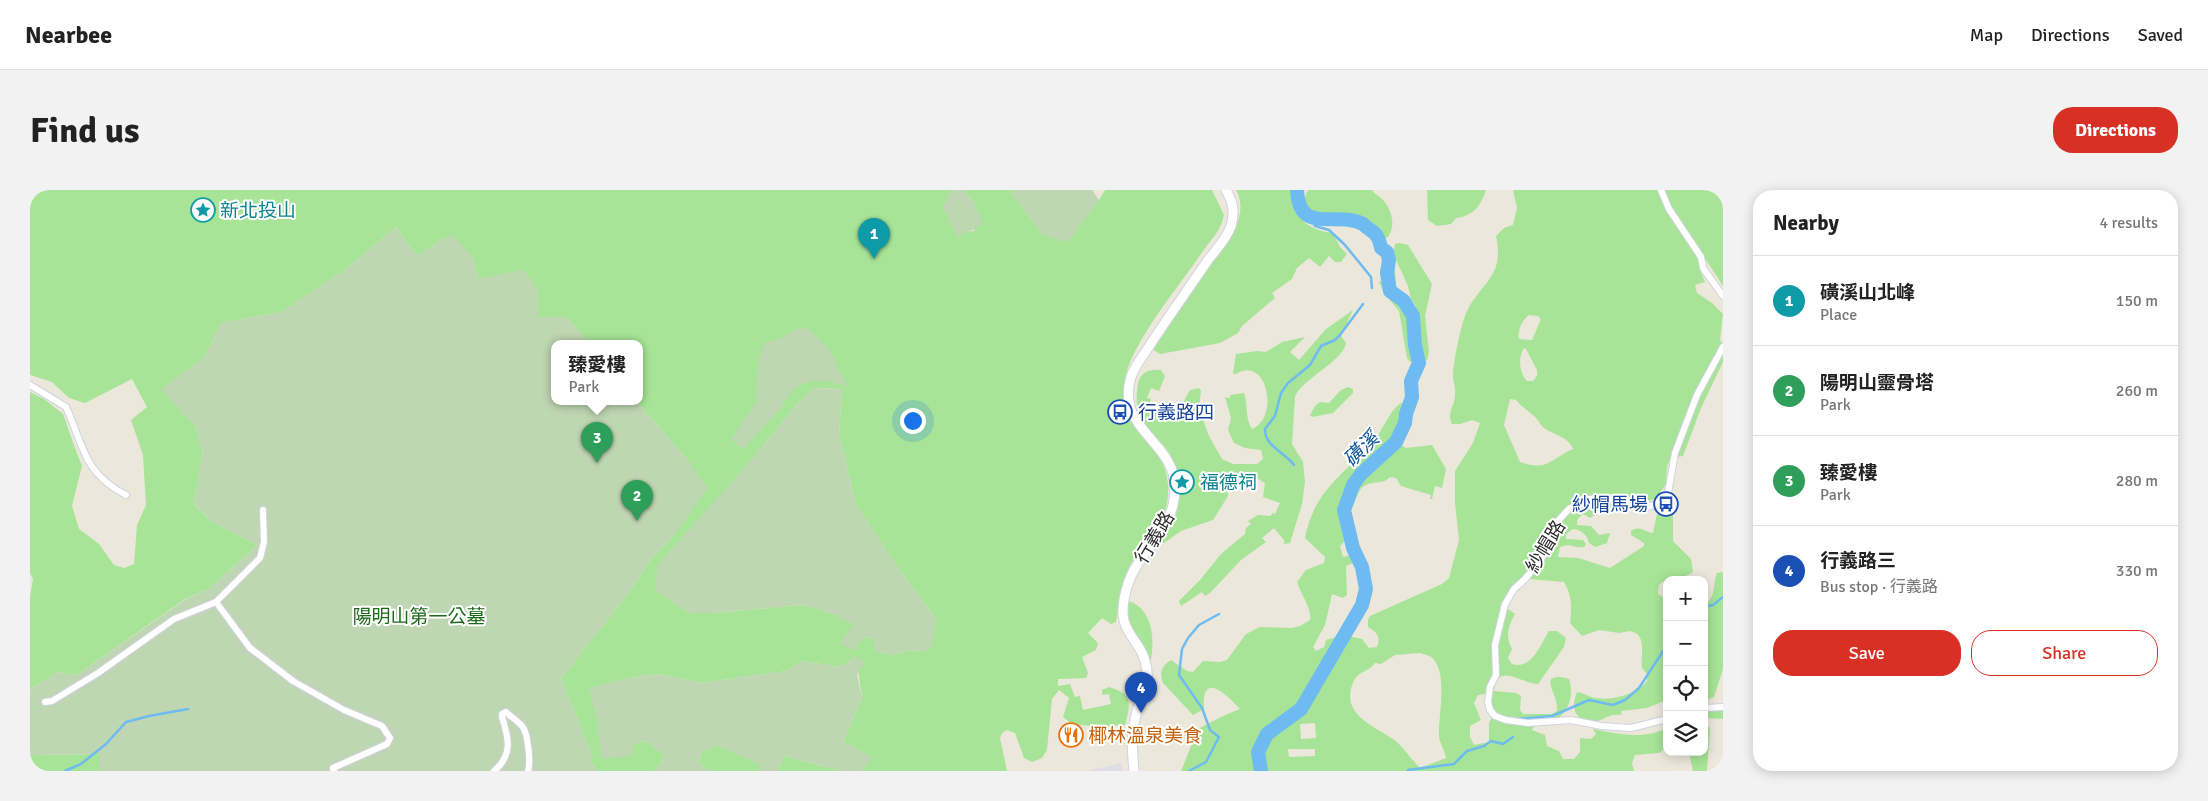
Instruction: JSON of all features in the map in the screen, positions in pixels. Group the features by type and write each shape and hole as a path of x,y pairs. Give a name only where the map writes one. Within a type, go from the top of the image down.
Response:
{"street":[{"name":"行義路","path":"1134,771 1132,728 1146,683 1147,671 1144,660 1122,618 1122,604 1127,584 1170,518 1174,504 1175,486 1173,470 1169,461 1136,424 1132,416 1129,394 1131,378 1164,323 1231,227 1233,205 1226,190"},
{"path":"1661,190 1669,210 1692,240 1701,257 1704,268 1723,296"},
{"name":"紗帽路","path":"1663,720 1631,728 1602,726 1571,720 1528,723 1506,720 1495,716 1490,710 1488,702 1490,687 1496,675 1494,644 1505,604 1514,589 1542,558 1556,524 1576,504 1589,499 1600,498 1626,503 1639,508 1651,506 1667,499 1675,453 1697,395 1723,347"},
{"path":"30,385 66,407 90,466 115,490 126,495"},
{"path":"45,702 52,701 98,673 174,619 216,602 260,558 264,542 263,510"},
{"path":"216,602 250,648 276,669 344,710 382,726 390,738 387,744 333,768 334,771"},
{"path":"1708,708 1723,707"},
{"path":"494,771 506,758 509,750 509,742 502,717 502,714 506,712 523,726 530,765 528,771"}],"shaded area":[{"path":"1121,763 1123,771 1087,771"}],"green space":[{"path":"30,190 954,190 949,193 965,232 974,231 975,204 963,190 1010,190 1043,235 1099,200 1105,190 1212,190 1224,215 1215,236 1143,337 1129,365 1124,387 1124,405 1130,419 1157,453 1164,467 1168,484 1168,498 1165,511 1161,521 1134,559 1125,576 1116,622 1111,624 1102,618 1088,633 1098,643 1096,650 1082,657 1088,673 1086,678 1058,679 1058,686 1070,684 1075,697 1080,696 1083,710 1111,704 1109,694 1102,695 1102,690 1109,687 1122,693 1126,696 1129,705 1125,725 1099,727 1072,724 1063,717 1069,698 1059,690 1052,699 1047,750 1042,758 1032,762 1024,758 1015,733 1007,730 1002,733 1000,738 1007,771 862,771 871,757 843,742 862,698 856,657 840,667 801,661 787,671 701,683 659,674 629,678 590,688 596,715 633,744 647,741 665,757 655,771 596,771 591,762 591,753 561,678 630,591 651,559 672,538 701,496 688,461 640,405 643,405 643,340 586,340 566,317 538,317 538,289 478,279 472,256 443,239 419,255 412,250 396,227 345,270 281,312 221,323 204,358 162,389 196,427 203,453 194,504 211,521 257,545 210,588 185,599 77,675 58,672 30,689 30,597 33,579 30,573 30,392 44,399 63,414 82,466 72,506 79,529 99,544 114,565 124,568 134,564 137,525 146,505 143,455 131,420 147,407 132,379 85,403 69,398 52,382 30,375","holes":["814,388 842,389 839,434 856,505 895,564 936,619 922,652 909,650 894,655 875,651 874,639 863,637 854,625 836,615 805,605 714,613 690,613 662,594 759,451 798,403"]},
{"path":"954,190 963,190 975,204 982,224 958,238 943,208 949,193"},
{"path":"1010,190 1092,190 1099,200 1068,242 1043,235"},
{"path":"1236,190 1293,190 1296,208 1303,221 1316,229 1333,233 1340,247 1347,254 1341,262 1335,262 1329,256 1320,267 1309,258 1297,268 1292,279 1272,293 1275,298 1242,326 1238,333 1220,343 1160,354 1152,349 1234,232 1240,211 1240,200"},
{"path":"1308,190 1372,190 1384,201 1389,209 1392,228 1388,237 1382,239 1363,220 1312,215 1307,209 1304,199"},
{"path":"1427,190 1486,190 1482,201 1472,212 1456,218 1451,224 1437,226 1428,220"},
{"path":"1513,190 1723,190 1723,286 1706,260 1700,258 1700,270 1705,282 1695,285 1697,293 1712,303 1723,314 1720,340 1723,344 1723,362 1701,408 1683,456 1671,458 1667,466 1666,484 1656,498 1639,502 1610,496 1593,495 1576,500 1569,505 1552,525 1538,559 1505,607 1515,614 1508,632 1512,649 1508,658 1512,664 1519,665 1530,660 1549,631 1557,631 1566,638 1564,647 1538,684 1505,676 1500,677 1496,682 1494,691 1516,693 1521,696 1520,710 1523,714 1552,714 1557,711 1557,706 1550,682 1551,679 1557,677 1569,679 1571,696 1568,707 1556,719 1514,719 1505,717 1491,708 1492,693 1478,695 1474,703 1481,720 1470,726 1470,737 1474,745 1489,742 1489,723 1492,717 1517,725 1535,725 1532,730 1545,735 1547,746 1559,751 1563,759 1574,759 1580,752 1580,738 1591,739 1596,734 1593,729 1630,735 1649,734 1663,730 1663,750 1659,753 1635,755 1632,763 1634,771 1181,771 1198,729 1240,709 1222,692 1210,688 1206,690 1204,697 1204,709 1193,715 1163,683 1161,673 1163,667 1171,660 1187,671 1193,672 1203,661 1220,662 1227,660 1246,634 1260,627 1291,628 1300,626 1310,620 1308,607 1297,582 1306,570 1324,563 1325,557 1305,538 1309,522 1322,496 1372,443 1393,411 1401,403 1408,405 1401,445 1406,448 1432,445 1446,469 1442,488 1435,486 1432,499 1430,499 1431,495 1401,486 1396,478 1390,477 1384,481 1367,484 1361,488 1348,512 1349,534 1340,546 1343,557 1356,554 1360,560 1346,566 1347,595 1343,598 1332,594 1325,625 1313,647 1316,651 1324,647 1326,640 1344,635 1362,639 1369,648 1377,647 1379,640 1377,635 1368,627 1370,616 1442,584 1449,578 1459,540 1455,503 1455,471 1473,443 1480,423 1472,420 1460,424 1452,424 1450,420 1450,412 1455,395 1453,376 1455,356 1462,324 1469,307 1488,281 1497,263 1496,236 1504,228 1513,225 1517,208","holes":["1529,315 1538,316 1541,319 1532,340 1519,339 1519,329","1524,348 1526,349 1537,370 1537,376 1533,381 1527,381 1522,374 1520,365","1510,399 1516,400 1544,428 1565,439 1573,449 1543,465 1529,465 1520,462 1504,425","1420,653 1431,657 1440,672 1439,736 1446,758 1420,768 1397,742 1371,725 1356,712 1351,704 1350,694 1357,676 1375,663 1381,664 1395,655","1315,723 1316,738 1301,739 1300,724","1288,749 1315,749 1315,756 1289,757"]},
{"name":"陽明山第一公墓","path":"396,227 412,250 419,255 452,235 472,256 478,279 523,270 538,289 538,317 566,317 586,340 551,340 551,405 640,405 688,461 707,488 672,538 651,559 630,591 561,678 591,753 591,762 596,771 99,771 99,754 30,755 30,689 58,672 77,675 186,599 210,588 257,545 211,521 194,504 203,453 196,427 161,389 204,358 221,323 281,312 345,270"},
{"path":"1395,244 1408,245 1432,284 1425,316 1429,352 1425,361 1416,339 1414,362 1410,362 1407,358 1399,311 1384,293 1379,282 1383,280 1380,270 1383,265 1391,266 1395,271 1397,290 1416,317 1416,306 1411,299 1408,286 1393,253"},
{"path":"1353,310 1341,336 1346,343 1343,350 1331,363 1307,382 1295,396 1292,444 1303,462 1305,482 1302,504 1290,543 1284,544 1284,540 1274,528 1262,538 1266,542 1241,560 1210,593 1205,596 1202,592 1181,606 1179,601 1200,580 1221,554 1245,534 1246,528 1251,524 1248,521 1258,515 1270,516 1273,513 1275,514 1280,503 1263,497 1265,483 1258,479 1249,479 1244,472 1237,475 1220,477 1220,482 1227,488 1228,496 1213,520 1181,531 1164,543 1161,541 1176,506 1178,477 1171,456 1165,446 1143,424 1139,415 1137,402 1139,380 1143,374 1149,371 1161,370 1165,376 1159,391 1151,388 1147,398 1151,399 1149,407 1151,412 1158,409 1171,414 1177,413 1190,390 1199,388 1201,391 1199,409 1209,436 1222,459 1233,464 1257,464 1263,459 1261,450 1245,448 1234,443 1228,430 1231,418 1225,397 1230,398 1230,395 1244,393 1248,421 1252,429 1261,423 1266,413 1266,390 1262,380 1256,373 1247,370 1233,374 1236,354 1257,351 1266,352 1282,342 1305,337 1290,352 1299,360 1326,329"},
{"path":"807,328 829,349 848,388 833,382 818,380 804,383 797,387 779,410 743,449 731,439 756,403 759,361 764,343 780,339 796,329"},
{"path":"1348,387 1353,389 1353,393 1333,413 1312,417 1310,415 1315,406 1320,402 1329,403 1341,390"},
{"path":"814,388 842,389 839,434 856,505 895,564 936,619 932,647 922,652 909,650 894,655 874,651 874,639 863,637 854,651 840,643 853,625 836,615 805,605 714,613 690,613 662,594 655,592 658,565 759,451 798,403"},
{"path":"1600,502 1618,505 1615,513 1599,512 1590,518 1583,514 1577,520 1577,525 1591,526 1599,535 1610,533 1607,543 1595,547 1589,543 1584,533 1573,529 1566,534 1566,539 1583,540 1586,544 1584,547 1567,545 1560,547 1558,557 1578,558 1610,568 1644,546 1644,543 1631,535 1631,531 1640,529 1653,533 1660,507 1672,510 1673,541 1691,559 1693,572 1685,576 1663,576 1663,582 1659,585 1658,594 1663,597 1663,701 1647,708 1621,711 1622,715 1595,721 1580,718 1574,709 1577,692 1602,699 1624,696 1643,686 1647,681 1647,674 1642,668 1641,641 1636,633 1630,631 1619,633 1599,630 1582,636 1570,623 1571,602 1564,582 1530,579 1563,520 1573,511 1585,505"},
{"path":"1723,572 1723,669 1714,697 1708,699 1708,602 1713,595 1717,573"},
{"path":"1127,601 1136,604 1148,618 1152,638 1149,666 1127,627"},
{"path":"856,657 864,663 857,674 862,698 843,742 872,757 862,771 842,771 784,756 777,771 758,771 760,764 716,745 701,753 699,763 709,771 655,771 665,757 647,741 634,744 632,756 602,759 596,715 589,688 629,678 659,674 701,683 787,671 801,661 840,667"},
{"path":"1723,710 1723,719 1708,718 1708,711"},
{"path":"1708,726 1710,728 1707,771 1693,771 1690,756 1708,756"},
{"path":"716,745 761,764 758,771 709,771 699,763 701,753"},
{"path":"99,754 99,771 30,771 30,755"},
{"path":"784,756 842,771 777,771"}],"waterway":[{"name":"磺溪","path":"1261,771 1258,752 1267,734 1301,709 1362,605 1366,589 1362,567 1353,548 1344,510 1353,485 1361,474 1396,442 1405,423 1412,397 1411,381 1419,363 1415,345 1413,316 1404,301 1390,291 1387,273 1389,260 1387,252 1381,248 1377,237 1363,224 1352,220 1321,219 1304,213 1299,204 1297,190"},
{"path":"1312,219 1315,226 1329,230 1345,245 1371,277 1372,288"},
{"path":"1294,465 1272,445 1268,440 1265,429 1275,416 1281,393 1288,383 1310,365 1321,346 1335,340 1340,335 1363,304"},
{"path":"1708,606 1713,605 1723,597"},
{"path":"1189,771 1206,762 1219,737 1210,730 1202,708 1179,675 1182,649 1199,625 1219,614"},
{"path":"1518,719 1552,716 1589,700 1613,705 1625,700 1639,688 1663,651"},
{"path":"65,771 81,764 106,744 126,722 188,709"},
{"path":"1408,770 1454,764 1467,751 1484,746 1491,741 1503,744 1513,737"}],"place":[{"name":"新北投山","path":"203,210"},
{"name":"磺溪山北峰","path":"874,259"},
{"name":"行義路四","path":"1120,412"},
{"name":"臻愛樓","path":"597,463"},
{"name":"福德祠","path":"1182,482"},
{"name":"紗帽馬場","path":"1666,504"},
{"name":"陽明山靈骨塔","path":"637,521"},
{"name":"行義路三","path":"1141,713"},
{"name":"椰林溫泉美食","path":"1071,735"}]}
